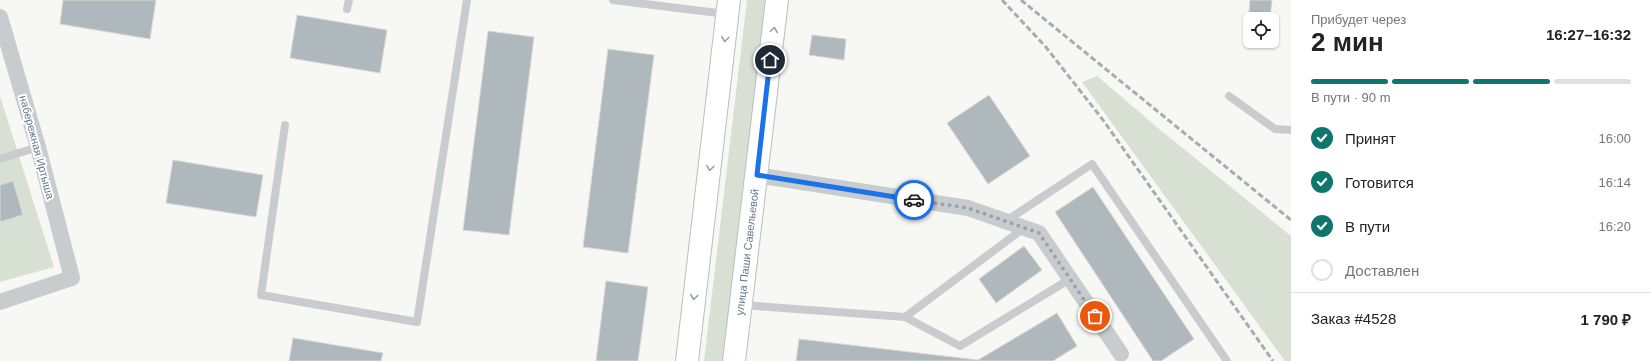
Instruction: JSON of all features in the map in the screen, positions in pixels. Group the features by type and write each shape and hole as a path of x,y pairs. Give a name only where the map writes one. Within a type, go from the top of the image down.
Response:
{"main road":[{"name":"улица Паши Савельевой","path":"734,361 777,0"},
{"path":"687,361 729,7"}],"street":[{"name":"набережная Иртыша","path":"0,16 38,147 72,278 0,302"},
{"path":"757,175 968,208 1039,233 1070,279 1118,356"}],"lane":[{"path":"347,9 348,0"},
{"path":"284,125 261,295 418,322 467,0"},
{"path":"613,0 729,7"},
{"path":"1229,96 1275,129 1291,130"},
{"path":"0,159 38,147"},
{"path":"1006,221 1092,164 1227,361"},
{"path":"905,316 1024,228"},
{"path":"741,305 905,316 960,346 1070,279"}],"shaded area":[{"path":"747,0 766,0 723,361 704,361"},
{"path":"1097,76 1158,128 1291,236 1291,361 1285,361 1082,82"},
{"path":"0,96 54,267 0,282"}],"building":[{"path":"63,0 156,0 150,39 60,24"},
{"path":"1250,0 1272,0 1271,12 1249,12"},
{"path":"297,15 387,30 380,73 290,58"},
{"path":"488,31 534,37 509,235 463,230"},
{"path":"812,35 846,39 844,60 809,55"},
{"path":"608,49 654,55 628,253 583,247"},
{"path":"989,95 1030,156 988,184 947,123"},
{"path":"173,160 263,175 256,217 166,203"},
{"path":"13,181 23,215 0,222 0,185"},
{"path":"1093,187 1194,339 1161,361 1153,361 1055,212"},
{"path":"1024,246 1042,270 996,303 979,279"},
{"path":"606,281 648,287 638,361 596,361"},
{"path":"1057,313 1077,346 1053,361 796,361 799,339 978,360"},
{"path":"293,338 383,353 381,361 289,361"}],"railway":[{"path":"1002,0 1045,46 1103,120 1273,361"},
{"path":"1021,0 1291,220"}],"way so far":[{"path":"914,200 968,208 1039,233 1095,316"}],"route":[{"path":"770,60 757,175 914,200"}]}
